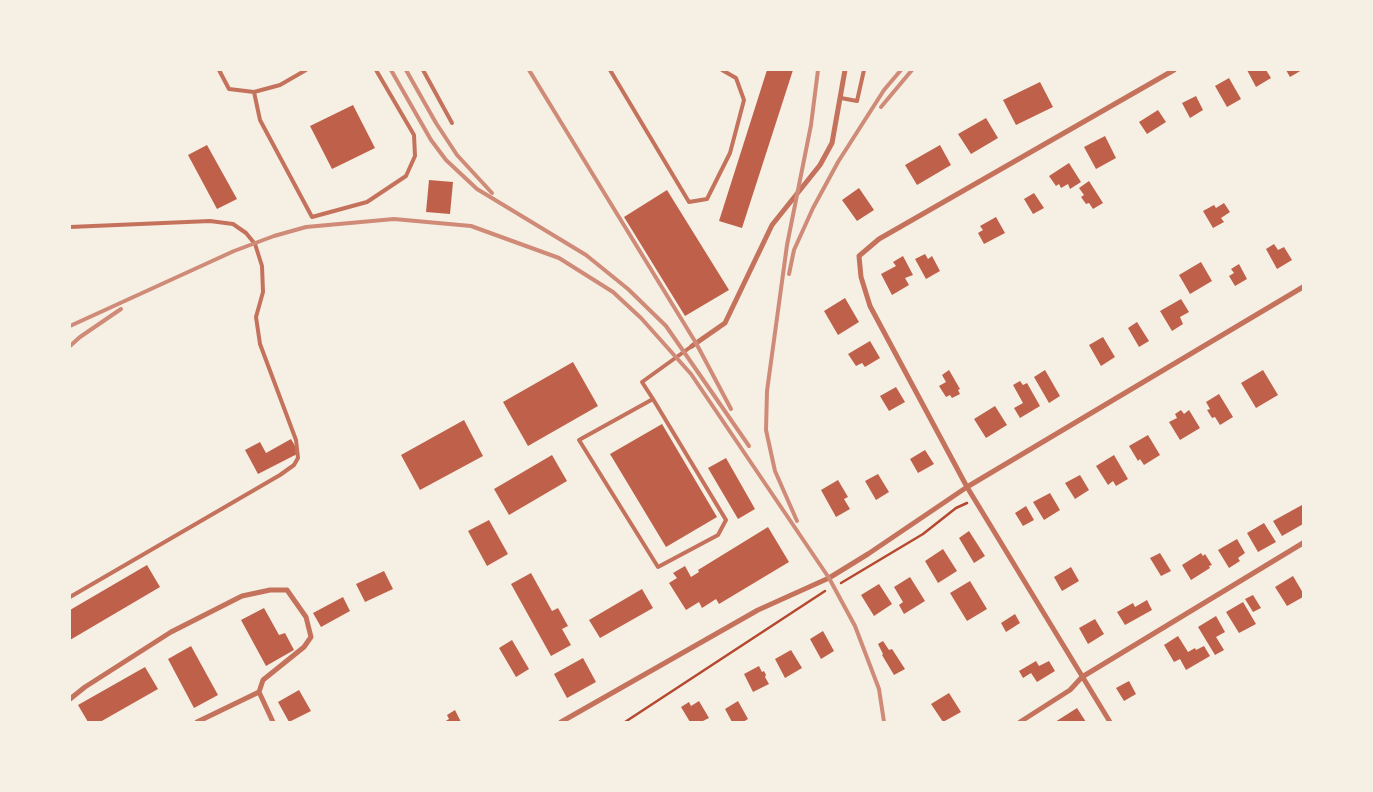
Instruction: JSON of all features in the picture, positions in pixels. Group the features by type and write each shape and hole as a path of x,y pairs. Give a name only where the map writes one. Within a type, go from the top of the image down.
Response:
{"street":[{"path":"692,346 725,323 772,225 820,165 832,143 846,70"},
{"path":"1110,722 967,487 870,306 861,277 859,256 879,239 1174,70"},
{"path":"561,722 758,610 829,578 967,487 1303,287"},
{"path":"1020,722 1070,690 1082,676 1303,543"},
{"path":"70,699 171,632 242,596 270,590 287,590 306,617 311,637 304,647 263,680 259,692 273,722"},
{"path":"197,722 259,692"}],"lane":[{"path":"219,70 228,89 254,92 280,85 306,70"},
{"path":"254,92 260,120 312,217 366,202 406,176 415,156 414,135 376,70"},
{"path":"423,70 452,123"},
{"path":"610,70 689,202 707,199 730,153 744,100 736,78 722,70"},
{"path":"841,98 857,101 864,70"},
{"path":"70,227 210,221 233,224 246,233 254,244 262,266 263,292 256,316 260,344 296,440 298,458 294,465 280,475 70,597"},
{"path":"653,399 578,440 658,567 718,535 726,520 653,399 642,382 692,346"}],"path":[{"path":"833,586 849,579 923,534 956,508 974,499"},
{"path":"625,722 829,588"}],"building":[{"path":"767,70 793,70 742,228 719,221"},
{"path":"1247,70 1266,70 1271,78 1256,87"},
{"path":"1286,70 1302,70 1290,77"},
{"path":"1229,78 1241,99 1227,107 1215,86"},
{"path":"1040,82 1053,107 1016,125 1003,100"},
{"path":"1196,96 1203,110 1190,118 1182,103"},
{"path":"353,105 375,148 332,169 310,126"},
{"path":"1158,110 1166,122 1147,134 1139,122"},
{"path":"986,118 998,138 971,154 958,134"},
{"path":"1105,136 1116,158 1096,169 1084,147"},
{"path":"207,145 237,199 217,209 188,155"},
{"path":"940,145 951,165 917,185 905,165"},
{"path":"1069,163 1081,182 1070,189 1068,184 1061,188 1059,184 1056,186 1049,176"},
{"path":"429,180 453,182 450,214 426,212"},
{"path":"1089,181 1103,203 1093,209 1081,197 1084,195 1079,188"},
{"path":"859,188 874,210 857,221 842,200"},
{"path":"667,190 729,290 685,316 624,217"},
{"path":"1034,193 1044,208 1033,214 1024,199"},
{"path":"1224,203 1230,212 1221,218 1224,222 1213,228 1203,211 1214,205 1216,208"},
{"path":"996,217 1005,233 984,244 978,233 983,230 980,226"},
{"path":"1274,244 1278,250 1284,247 1292,260 1277,269 1266,249"},
{"path":"925,254 928,259 932,256 940,271 926,279 915,259"},
{"path":"903,256 913,275 905,278 909,285 892,295 881,274 896,266 893,262"},
{"path":"1201,262 1212,281 1190,294 1179,275"},
{"path":"1239,264 1247,279 1235,286 1229,276 1234,273 1231,269"},
{"path":"845,298 859,322 838,335 824,311"},
{"path":"1181,299 1189,312 1180,317 1183,324 1172,331 1160,311"},
{"path":"1137,322 1149,341 1139,347 1128,328"},
{"path":"1103,337 1115,357 1101,366 1089,345"},
{"path":"870,341 880,358 865,367 862,363 856,366 848,354"},
{"path":"573,362 598,406 528,446 503,402"},
{"path":"949,370 960,389 958,390 960,394 952,398 950,395 946,397 939,386 946,382 942,375"},
{"path":"1045,370 1060,396 1049,403 1034,377"},
{"path":"1263,370 1278,395 1256,408 1241,383"},
{"path":"1020,381 1023,385 1027,383 1040,406 1020,418 1014,408 1023,403 1013,385"},
{"path":"896,387 905,402 889,411 880,396"},
{"path":"1219,394 1233,417 1220,425 1207,410 1210,409 1206,402"},
{"path":"995,406 1007,425 986,438 974,419"},
{"path":"1181,410 1184,414 1189,410 1200,428 1180,440 1169,422 1177,418 1175,414"},
{"path":"464,420 483,456 420,490 401,455"},
{"path":"662,424 717,517 666,547 610,454"},
{"path":"1148,435 1160,455 1144,465 1140,459 1138,461 1129,446"},
{"path":"291,439 299,453 258,474 245,450 260,442 266,453"},
{"path":"925,450 934,464 918,473 910,459"},
{"path":"552,455 567,481 509,515 494,489"},
{"path":"1114,455 1128,479 1116,486 1113,481 1108,485 1096,466"},
{"path":"726,458 755,509 738,519 708,468"},
{"path":"878,474 889,492 876,500 865,481"},
{"path":"1080,475 1089,490 1075,499 1065,483"},
{"path":"838,480 848,497 844,499 850,509 836,517 821,490"},
{"path":"1050,493 1060,510 1044,520 1033,502"},
{"path":"1302,505 1303,524 1282,536 1273,521"},
{"path":"1026,506 1034,520 1023,526 1015,513"},
{"path":"489,520 508,554 487,566 468,531"},
{"path":"1264,523 1276,542 1258,552 1247,533"},
{"path":"768,527 789,562 719,604 716,599 702,608 699,602 686,610 669,583 677,578 673,573 685,566 691,577 699,572 698,570"},
{"path":"969,531 985,556 974,563 959,538"},
{"path":"1237,539 1245,553 1238,558 1240,561 1229,568 1218,550"},
{"path":"943,549 957,571 938,583 925,561"},
{"path":"1160,553 1171,571 1161,576 1150,558"},
{"path":"1201,553 1203,556 1205,554 1212,565 1191,580 1182,565"},
{"path":"147,565 160,587 70,640 70,610"},
{"path":"1071,567 1079,581 1062,591 1054,577"},
{"path":"384,571 393,589 365,602 356,584"},
{"path":"531,573 552,611 558,608 568,626 562,629 571,645 551,656 511,584"},
{"path":"1293,576 1303,593 1303,597 1287,606 1275,587"},
{"path":"910,577 925,601 904,614 899,605 903,602 894,587"},
{"path":"970,581 987,609 967,621 950,593"},
{"path":"879,584 892,604 874,616 861,595"},
{"path":"642,589 653,608 600,638 589,620"},
{"path":"1253,595 1261,608 1253,612 1245,599"},
{"path":"343,597 350,611 321,627 313,613"},
{"path":"1147,600 1152,610 1125,625 1117,612 1133,603 1135,607"},
{"path":"1243,602 1256,624 1239,633 1226,612"},
{"path":"264,608 279,635 285,633 294,650 266,666 241,620"},
{"path":"1015,614 1020,623 1006,632 1001,623"},
{"path":"1216,616 1225,632 1216,637 1224,650 1215,655 1198,627"},
{"path":"1095,619 1104,634 1088,644 1079,628"},
{"path":"823,631 834,651 821,659 810,639"},
{"path":"1178,636 1188,652 1204,646 1210,656 1186,670 1180,659 1174,662 1164,645"},
{"path":"512,640 529,669 516,677 499,648"},
{"path":"883,641 889,650 892,649 905,669 894,675 878,644"},
{"path":"191,646 218,695 194,708 168,659"},
{"path":"791,650 802,668 785,678 775,659"},
{"path":"583,658 596,682 567,698 554,674"},
{"path":"1036,661 1039,666 1049,661 1055,671 1037,682 1031,673 1023,678 1019,671"},
{"path":"759,666 762,672 764,671 769,684 753,692 744,674"},
{"path":"145,667 158,689 100,722 88,722 78,705"},
{"path":"1129,681 1136,694 1124,701 1116,688"},
{"path":"299,690 311,711 289,722 278,702"},
{"path":"949,693 961,712 943,722 931,704"},
{"path":"699,701 709,718 701,722 690,722 681,707 689,702 691,706"},
{"path":"738,701 748,719 743,722 732,722 725,709"},
{"path":"1077,708 1086,722 1055,722"},
{"path":"455,710 461,722 444,722 449,719 447,715"}],"railway":[{"path":"391,70 431,140 446,160 477,189 586,255 628,289 666,326 749,446"},
{"path":"406,70 436,123 457,155 492,193"},
{"path":"529,70 696,343 731,409"},
{"path":"797,521 775,471 766,430 767,391 787,245 811,125 818,70"},
{"path":"789,274 794,250 813,208 838,162 884,90 901,70"},
{"path":"881,107 912,70"},
{"path":"70,326 234,251 274,236 306,227 394,219 471,226 559,258 613,292 641,318 691,374 829,578 855,626 879,689 884,722"},
{"path":"70,346 121,309"}]}
